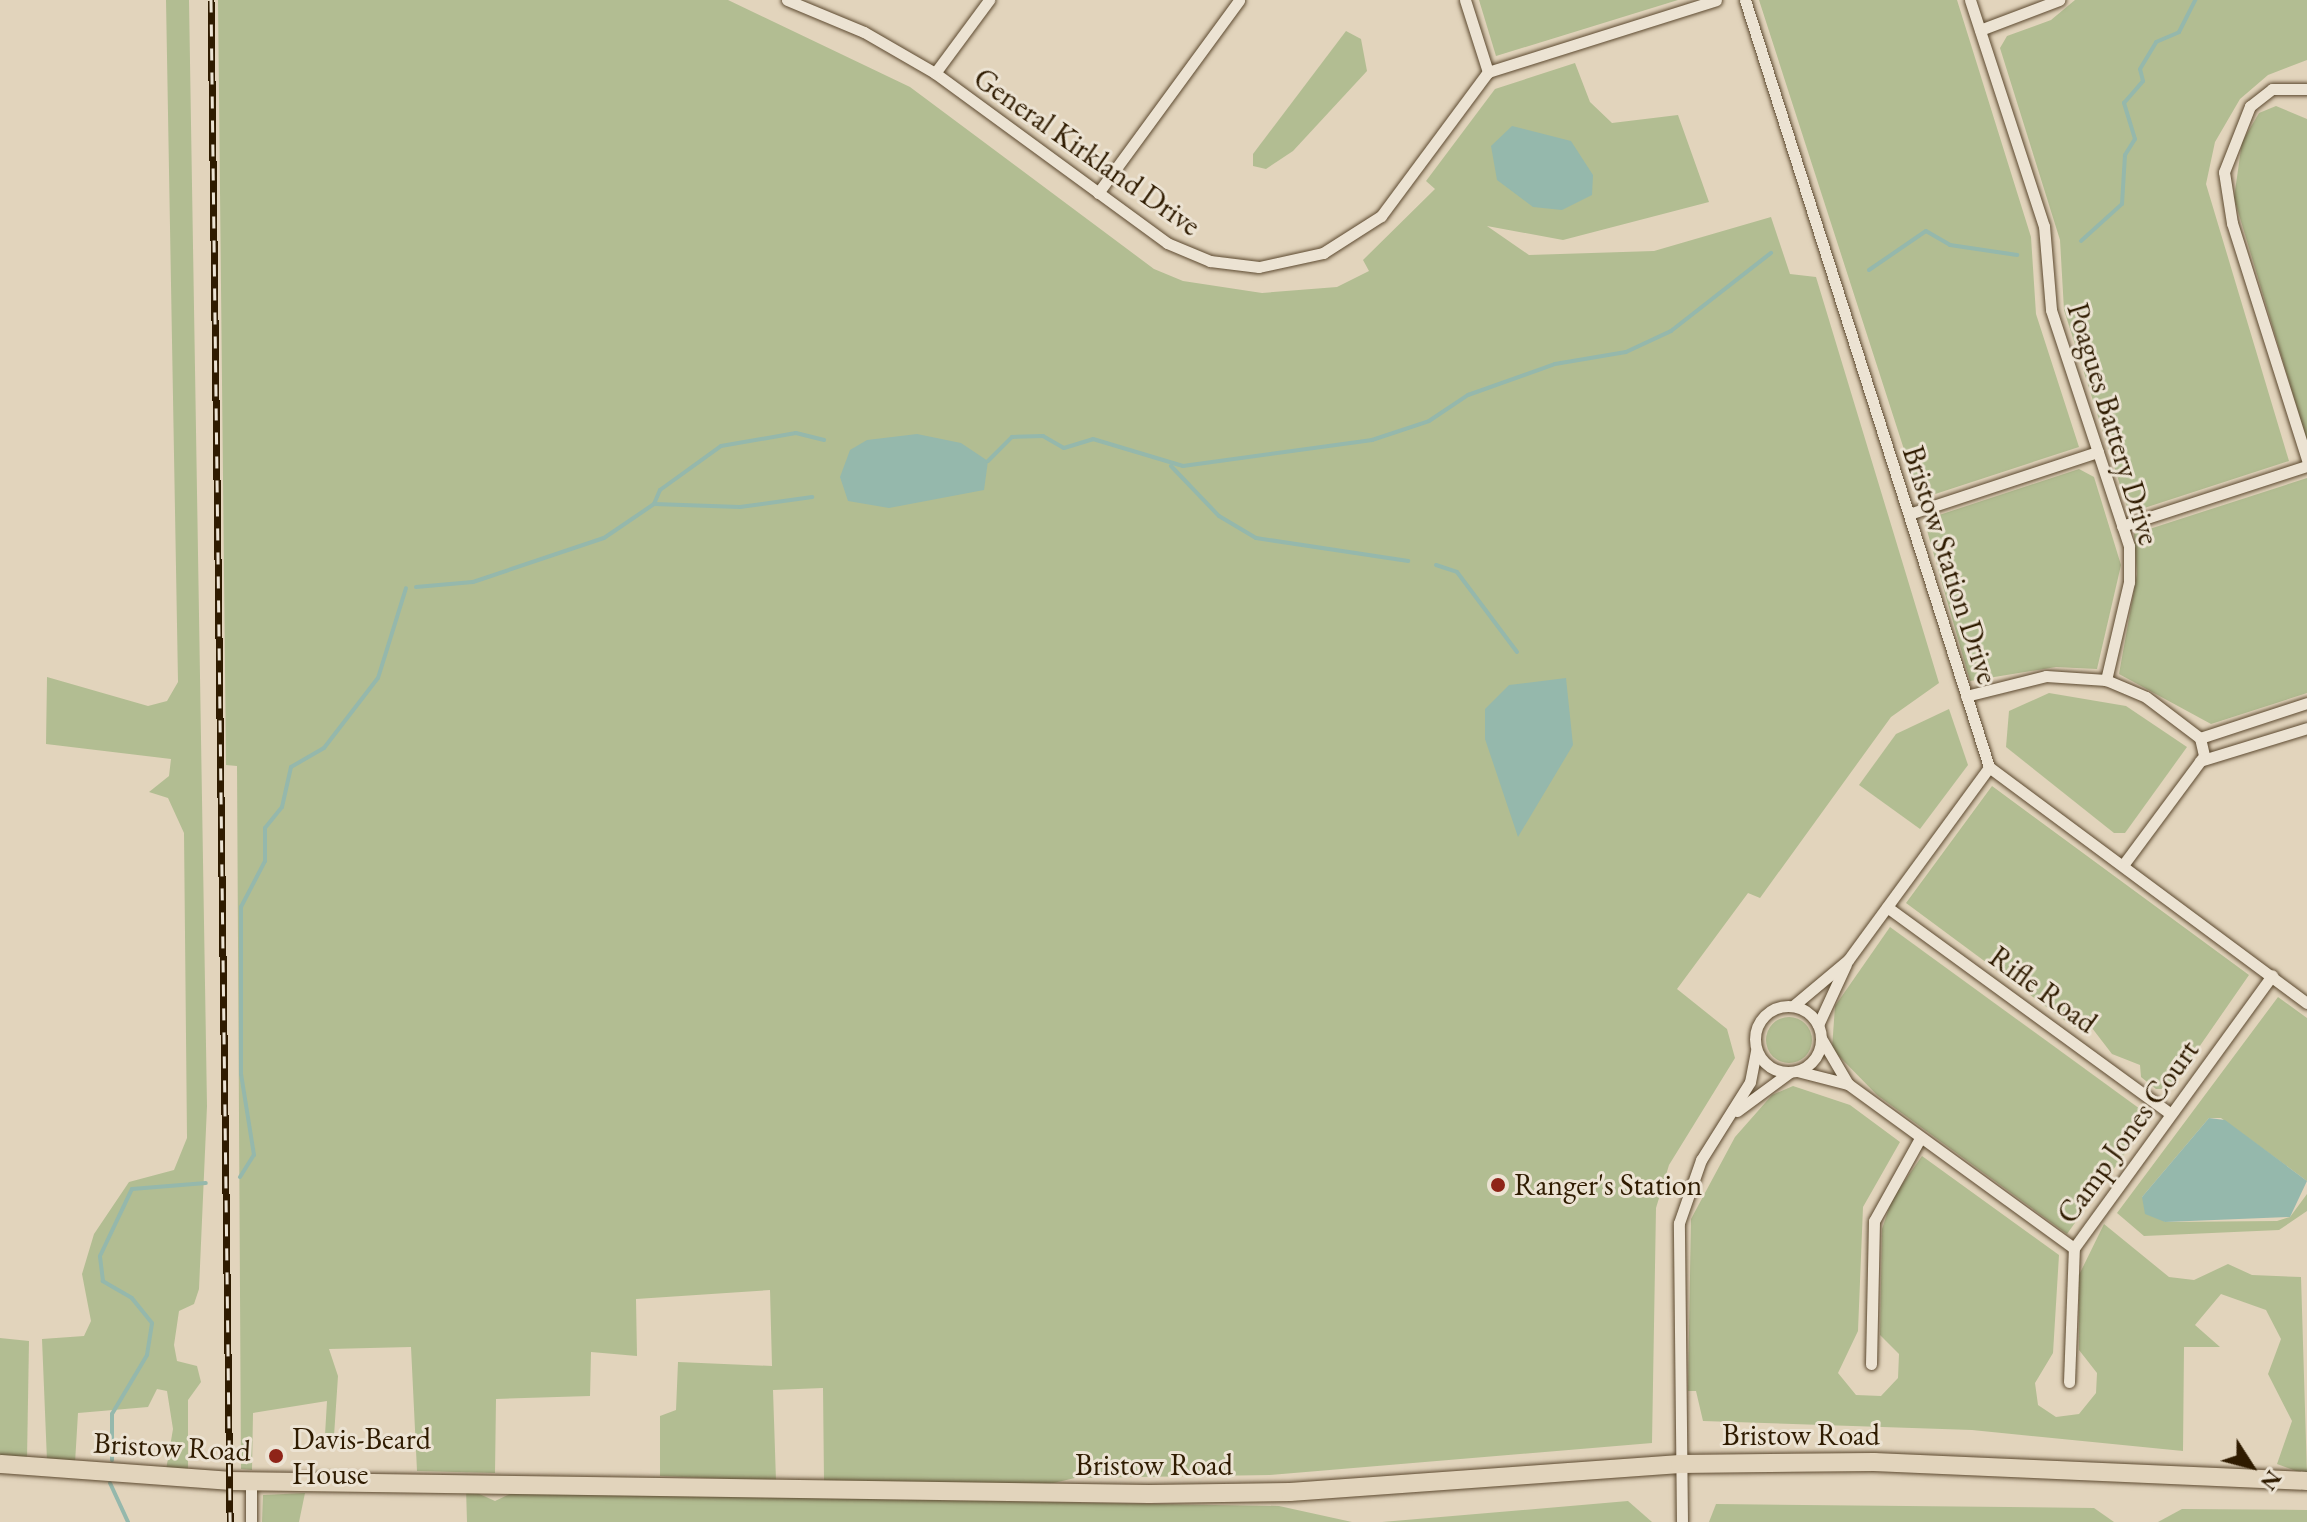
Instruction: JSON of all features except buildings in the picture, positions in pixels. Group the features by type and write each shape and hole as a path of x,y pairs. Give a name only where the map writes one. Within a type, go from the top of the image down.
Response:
{"main road":[{"name":"Bristow Road","path":"0,1464 251,1481 1217,1494 1680,1464 1874,1462 2307,1481"}],"street":[{"name":"General Kirkland Drive","path":"787,0 864,32 935,73 1098,193 1196,257 1259,267 1307,259 1381,216 1488,72"},
{"path":"935,73 989,0"},
{"path":"1098,193 1239,0"},
{"path":"1465,0 1488,72 1716,0"},
{"name":"Bristow Station Drive","path":"1745,0 1989,767"},
{"name":"Poagues Battery Drive","path":"1970,0 2044,226 2051,310 2122,526 2129,582 2106,680"},
{"path":"1980,30 2059,0"},
{"path":"2122,526 2307,463 2229,214 2224,172 2250,106 2272,89 2307,89"},
{"path":"1909,514 2098,452"},
{"path":"1966,696 2046,676 2106,680 2156,703 2200,738"},
{"path":"2200,738 2307,703"},
{"path":"2123,865 2200,761 2307,728"},
{"path":"2200,738 2200,761"},
{"path":"2074,1248 1919,1140 1848,1084 1821,1038 1818,1025 1848,960 1989,767 2307,1003"},
{"name":"Rifle Road","path":"1887,907 2170,1113"},
{"path":"1682,1522 1679,1223 1701,1160 1734,1114 1756,1051 1762,1017 1793,1006 1848,960"},
{"name":"Camp Jones Court","path":"2069,1382 2074,1248 2272,975"},
{"path":"1793,1006 1818,1025"},
{"path":"1734,1114 1816,1056 1821,1038"},
{"path":"1756,1051 1769,1067 1848,1084"},
{"path":"1871,1364 1874,1221 1919,1140"},
{"path":"251,1481 251,1522"}],"green space":[{"path":"166,0 189,0 207,1106 199,1289 194,1304 179,1311 174,1345 177,1361 197,1366 201,1382 188,1400 188,1469 166,1470 173,1429 167,1391 157,1389 148,1407 78,1413 75,1463 47,1461 42,1339 84,1336 91,1321 82,1274 94,1234 129,1182 174,1170 187,1138 184,833 168,798 149,792 169,776 171,759 46,744 47,677 148,706 167,701 178,682"},
{"path":"218,0 728,0 910,87 1154,269 1183,281 1262,293 1337,287 1369,271 1363,260 1435,189 1426,181 1495,89 1575,63 1590,102 1612,123 1678,115 1709,202 1563,240 1487,226 1529,255 1654,251 1771,217 1790,274 1816,277 1939,683 1891,717 1760,898 1748,893 1677,989 1727,1029 1735,1058 1669,1165 1656,1208 1652,1443 1270,1475 1075,1478 1049,1484 824,1481 823,1388 773,1390 776,1481 660,1476 660,1416 676,1410 678,1362 772,1366 770,1290 636,1299 637,1356 591,1352 590,1396 496,1399 495,1473 417,1471 411,1347 329,1349 338,1376 334,1436 325,1435 327,1401 253,1413 252,1470 241,1469 237,766 226,765"},
{"path":"1479,0 1678,0 1496,56"},
{"path":"1759,0 1957,0 2031,237 2036,314 2079,447 1920,499"},
{"path":"2075,0 2307,0 2307,60 2268,75 2240,99 2215,142 2206,184 2289,461 2129,513 2064,310 2060,240 2000,48 2007,36 2051,20"},
{"path":"1346,31 1361,39 1367,71 1293,151 1266,169 1253,166 1253,154"},
{"path":"2276,106 2307,119 2307,441 2234,198 2242,142 2259,113"},
{"path":"2079,469 2094,477 2121,565 2097,669 2056,667 1970,681 1924,520"},
{"path":"2307,478 2307,693 2211,724 2119,674 2137,574 2134,534"},
{"path":"2049,693 2126,706 2187,747 2125,833 2114,833 2006,747 2009,711"},
{"path":"1949,709 1968,765 1920,829 1859,785 1896,734"},
{"path":"1992,786 2249,975 2170,1089 2156,1089 2141,1077 2140,1065 2112,1054 2092,1028 2075,1028 1906,903"},
{"path":"1890,927 2151,1117 2067,1234 1877,1095 1832,1049 1835,1006"},
{"path":"2278,997 2307,1018 2307,1181 2221,1118 2209,1118 2142,1197 2165,1222 2277,1221 2290,1217 2307,1194 2307,1211 2279,1230 2144,1236 2117,1213"},
{"path":"1789,1017 1805,1024 1812,1040 1805,1056 1789,1063 1773,1056 1766,1040 1773,1024"},
{"path":"1793,1086 1850,1105 1900,1142 1863,1207 1858,1331 1838,1373 1856,1395 1881,1396 1898,1378 1899,1354 1880,1335 1882,1229 1892,1199 1922,1156 2059,1255 2053,1353 2035,1383 2038,1405 2056,1417 2079,1414 2096,1393 2097,1373 2079,1350 2079,1275 2104,1224 2169,1277 2194,1280 2228,1264 2252,1275 2301,1277 2307,1475 2277,1464 2292,1421 2268,1374 2281,1339 2266,1310 2221,1294 2195,1325 2220,1347 2184,1347 2183,1451 1972,1430 1703,1421 1696,1391 1688,1391 1691,1219 1735,1137 1772,1095"},
{"path":"0,1338 29,1341 27,1459 0,1457"},
{"path":"466,1488 495,1501 512,1493 1279,1506 1352,1522 467,1522"},
{"path":"305,1493 299,1522 262,1522 263,1495"},
{"path":"1628,1501 1652,1522 1382,1522"},
{"path":"1716,1504 2094,1508 2114,1522 1709,1522"},
{"path":"2182,1509 2307,1510 2307,1522 2158,1522"}],"water":[{"path":"1512,126 1571,141 1593,175 1592,195 1562,210 1533,207 1497,180 1491,146"},
{"path":"917,434 961,443 988,461 984,490 889,508 848,501 840,477 850,450 867,440"},
{"path":"1566,678 1573,745 1518,837 1485,739 1485,709 1509,685"},
{"path":"2209,1118 2225,1120 2307,1181 2290,1217 2165,1222 2145,1214 2142,1197"}],"waterway":[{"path":"2081,241 2122,204 2125,155 2135,139 2124,103 2143,81 2140,69 2156,42 2179,32 2195,0"},
{"path":"1869,270 1926,231 1950,245 2017,255"},
{"path":"988,461 1012,437 1043,436 1064,448 1093,439 1183,466 1372,440 1429,421 1468,395 1555,364 1626,352 1671,331 1771,253"},
{"path":"654,504 660,490 721,446 796,433 824,440"},
{"path":"1171,466 1219,516 1256,538 1408,561"},
{"path":"416,587 473,582 604,538 654,504 740,507 812,497"},
{"path":"1436,565 1457,572 1517,652"},
{"path":"240,1177 254,1155 241,1074 241,907 265,861 265,828 282,807 291,767 324,748 378,678 406,588"},
{"path":"112,1460 112,1414 147,1355 152,1323 132,1298 103,1281 100,1256 132,1189 206,1183"},
{"path":"110,1483 128,1522"}],"railway":[{"path":"211,0 230,1522"}],"place":[{"name":"Ranger's Station","path":"1498,1185"},
{"name":"Davis-Beard House","path":"276,1456"}]}
